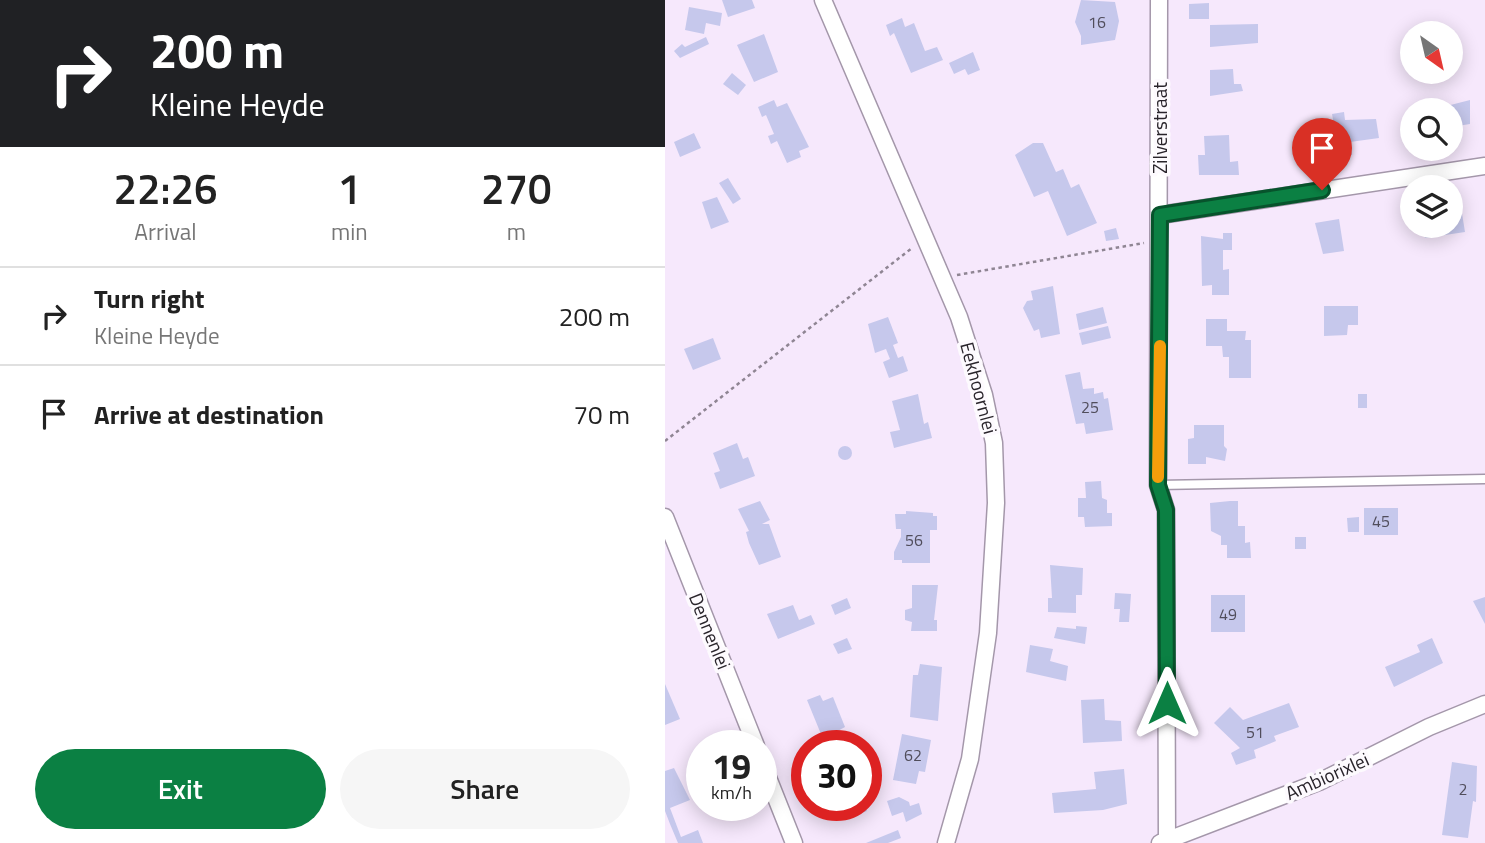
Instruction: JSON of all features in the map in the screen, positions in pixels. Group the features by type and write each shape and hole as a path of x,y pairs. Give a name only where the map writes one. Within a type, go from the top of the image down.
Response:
{"street":[{"name":"Eekhoornlei","path":"823,0 959,317 984,395 994,443 996,503 988,633 970,758 946,843"},
{"name":"Zilverstraat","path":"1160,0 1158,485 1166,510 1165,842"},
{"path":"1160,215 1485,166"},
{"name":"Dennenlei","path":"665,517 750,730"},
{"name":"Ambiorixlei","path":"1165,842 1319,782 1429,727 1485,704"},
{"path":"777,800 794,843"}],"lane":[{"path":"1158,485 1485,479"}],"path":[{"path":"665,441 926,237"},
{"path":"942,278 1161,240"}],"building":[{"path":"722,0 752,0 755,8 728,17"},
{"path":"1081,0 1115,2 1119,21 1115,40 1081,45 1081,36 1075,22"},
{"path":"1209,3 1209,19 1189,19 1189,4"},
{"path":"689,7 722,13 720,26 706,23 704,34 685,30"},
{"path":"902,18 905,27 914,23 925,51 937,47 943,60 911,73 894,33 890,36 886,25"},
{"path":"1258,24 1258,43 1210,47 1210,25"},
{"path":"764,34 778,72 754,82 737,45"},
{"path":"706,37 709,44 680,58 674,51 682,44 685,47"},
{"path":"973,52 980,70 968,75 965,69 954,74 949,63"},
{"path":"1233,69 1234,84 1241,84 1243,91 1210,96 1210,70"},
{"path":"732,73 746,85 738,95 723,84"},
{"path":"774,100 777,107 787,103 809,147 799,151 801,157 787,163 777,141 771,144 768,136 774,134 766,115 762,117 758,107"},
{"path":"1470,100 1470,124 1463,125 1463,102"},
{"path":"1344,112 1345,120 1376,119 1379,138 1350,142 1352,155 1336,158 1332,129 1338,128 1338,124 1334,125 1332,114"},
{"path":"694,133 701,148 680,157 674,142"},
{"path":"1229,135 1230,162 1238,161 1239,175 1199,175 1198,155 1205,155 1204,136"},
{"path":"1033,143 1043,143 1056,172 1063,169 1071,188 1079,184 1097,223 1067,236 1048,191 1034,197 1015,155"},
{"path":"728,178 741,199 733,204 719,183"},
{"path":"717,197 729,222 711,229 702,202"},
{"path":"1339,219 1344,251 1323,254 1315,223"},
{"path":"1116,228 1119,239 1106,241 1104,231"},
{"path":"1223,233 1232,233 1232,250 1223,250 1223,270 1229,269 1229,295 1212,295 1212,285 1202,286 1201,236 1223,239"},
{"path":"1053,286 1060,334 1041,338 1039,329 1034,331 1023,308 1027,301 1033,300 1031,291"},
{"path":"1324,306 1358,306 1358,325 1348,325 1347,335 1324,336"},
{"path":"1103,307 1107,323 1079,330 1076,314"},
{"path":"888,317 898,343 893,345 898,358 903,356 908,371 889,378 883,362 890,359 886,349 875,353 868,324"},
{"path":"1206,319 1227,319 1227,331 1246,331 1245,340 1251,340 1251,378 1229,378 1229,357 1223,357 1222,346 1206,346"},
{"path":"1108,326 1111,338 1082,345 1079,333"},
{"path":"713,338 721,359 693,370 684,349"},
{"path":"1080,372 1083,389 1094,388 1094,394 1103,392 1104,399 1108,398 1113,430 1086,434 1084,423 1076,424 1065,375"},
{"path":"918,394 924,424 928,422 932,438 894,448 890,432 900,430 892,401"},
{"path":"1358,394 1367,394 1367,408 1358,408"},
{"path":"1194,425 1224,425 1224,446 1227,449 1225,461 1206,457 1206,464 1188,464 1188,439 1194,438"},
{"path":"737,443 743,459 748,457 755,476 720,489 714,473 720,471 713,453"},
{"path":"845,446 850,448 850,458 845,460 840,458 838,453 840,448"},
{"path":"1101,481 1102,498 1107,500 1107,513 1112,513 1112,526 1085,527 1084,517 1078,517 1078,498 1086,498 1085,482"},
{"path":"760,501 770,520 762,524 769,524 781,557 759,565 749,543 746,532 749,531 738,509"},
{"path":"1238,501 1238,526 1245,526 1245,543 1250,542 1251,558 1227,558 1227,545 1221,545 1221,536 1211,531 1210,503"},
{"path":"1364,508 1398,508 1398,535 1364,535"},
{"path":"906,511 933,513 933,516 937,516 937,530 930,530 930,563 902,563 902,560 894,560 894,552 901,537 901,529 896,529 895,514 906,514"},
{"path":"1359,517 1359,532 1348,532 1347,518"},
{"path":"1295,537 1306,537 1306,549 1295,549"},
{"path":"1050,565 1083,568 1082,595 1076,595 1076,613 1048,612 1048,598 1052,598"},
{"path":"912,585 938,585 934,620 937,620 937,631 911,631 912,622 905,620 905,610 912,608"},
{"path":"1115,593 1131,594 1129,622 1119,622 1120,609 1114,609"},
{"path":"1211,595 1245,595 1245,632 1211,632"},
{"path":"1485,597 1485,624 1473,601"},
{"path":"847,598 851,608 835,615 831,605"},
{"path":"793,605 799,620 811,615 815,624 778,639 767,614"},
{"path":"1076,626 1087,627 1085,644 1054,638 1057,627 1076,629"},
{"path":"847,638 852,649 838,654 833,644"},
{"path":"1432,638 1443,663 1394,687 1385,667 1420,652 1417,645"},
{"path":"1030,645 1053,649 1050,661 1068,666 1066,681 1026,672"},
{"path":"920,664 942,667 938,721 910,717 913,675 918,675"},
{"path":"665,684 680,719 665,725"},
{"path":"820,695 823,701 833,697 845,727 840,730 819,730 807,700"},
{"path":"1104,699 1105,720 1121,721 1122,741 1083,743 1081,700"},
{"path":"1289,703 1299,727 1274,736 1276,741 1254,750 1256,758 1236,765 1231,753 1240,748 1214,723 1230,707 1243,720"},
{"path":"902,734 931,740 925,772 919,771 916,784 893,780"},
{"path":"1452,762 1477,766 1476,802 1473,801 1468,838 1442,835"},
{"path":"674,768 686,792 686,802 670,808 681,837 698,830 703,843 678,843 665,811 665,771"},
{"path":"1124,769 1127,804 1103,810 1054,813 1052,793 1096,789 1094,772"},
{"path":"899,797 909,802 910,806 919,803 922,814 906,822 903,812 892,816 887,801"},
{"path":"898,830 901,838 888,843 866,843"}],"slow traffic":[{"path":"1158,477 1160,346"}],"route":[{"path":"1167,703 1166,510 1158,485 1160,215 1322,190"}]}
